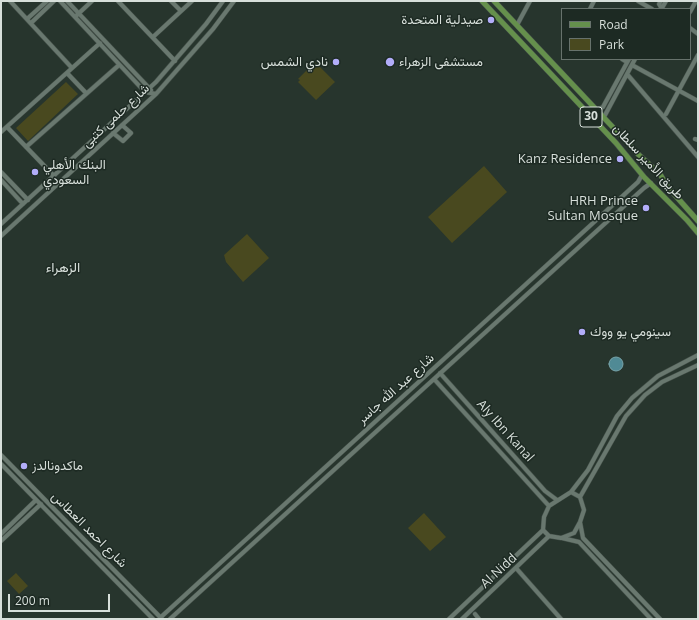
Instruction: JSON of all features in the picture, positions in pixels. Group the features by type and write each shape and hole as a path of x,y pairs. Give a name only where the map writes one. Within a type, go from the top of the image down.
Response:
{"main road":[{"name":"طريق الأمير سلطان","path":"482,1 616,143 644,177 687,220 698,234"},
{"name":"طريق الأمير سلطان","path":"494,1 639,155 654,168 667,186 698,221"},
{"path":"642,174 648,167 654,168"}],"street":[{"path":"10,1 72,68"},
{"path":"27,19 47,1"},
{"path":"31,23 54,1"},
{"path":"60,1 77,15 148,89 156,94"},
{"path":"67,1 119,65 145,92 156,94"},
{"path":"77,15 92,1"},
{"path":"118,1 175,60"},
{"path":"171,1 181,11"},
{"path":"153,37 192,1"},
{"name":"شارع حلمى كتبى","path":"1,224 148,89 206,24 223,1"},
{"name":"شارع حلمى كتبى","path":"1,236 156,94 213,29 234,1"},
{"path":"517,25 530,1"},
{"path":"638,1 650,8"},
{"path":"691,10 696,1"},
{"path":"1,132 100,43"},
{"path":"666,114 698,55"},
{"path":"596,110 603,107 628,60"},
{"path":"604,117 634,60"},
{"path":"26,147 119,65"},
{"path":"632,65 698,101"},
{"path":"67,73 86,93"},
{"path":"627,74 698,158"},
{"path":"113,133 123,141 131,133 122,124"},
{"path":"7,127 54,176"},
{"path":"1,172 28,200"},
{"name":"شارع عبد الله جاسر","path":"162,618 638,182 642,174"},
{"path":"1,180 23,204"},
{"name":"شارع عبد الله جاسر","path":"170,619 651,183"},
{"path":"480,326 485,332"},
{"path":"449,619 543,530 544,517 549,506 571,492 590,466 617,416 627,404 658,376 698,355"},
{"path":"561,538 574,533 580,522 584,510 580,496 626,416 649,392 662,382 698,364"},
{"path":"674,368 678,375"},
{"name":"Aly Ibn Kanal","path":"440,373 545,491 557,500"},
{"path":"434,379 549,506"},
{"path":"645,387 649,392"},
{"path":"627,404 633,409"},
{"path":"608,432 615,436"},
{"name":"شارع احمد العطاس","path":"1,455 162,618"},
{"name":"شارع احمد العطاس","path":"1,464 153,619"},
{"path":"590,466 596,469"},
{"path":"571,492 580,496"},
{"path":"1,534 36,500"},
{"path":"1,541 41,504"},
{"path":"580,522 583,538 660,619"},
{"path":"543,530 549,536 579,542 651,619"},
{"name":"Al Nidd","path":"462,619 549,536"},
{"path":"246,540 250,546"},
{"path":"516,568 561,619"},
{"path":"611,577 616,573"},
{"path":"475,614 479,619"}],"green space":[{"path":"315,62 335,82 316,100 298,82 300,80 298,79"},
{"path":"66,82 78,94 28,141 16,128"},
{"path":"484,166 507,192 452,243 428,217"},
{"path":"247,234 269,258 243,282 226,262 224,255"},
{"path":"424,513 446,537 430,551 408,528"},
{"path":"16,573 28,586 19,594 7,581"}],"water":[{"path":"616,357 621,359 623,364 621,369 616,371 611,369 609,364 611,359"}],"place":[{"name":"صيدلية المتحدة","path":"491,20"},
{"name":"نادي الشمس","path":"336,62"},
{"name":"مستشفى الزهراء","path":"390,62"},
{"name":"Kanz Residence","path":"620,159"},
{"name":"البنك الأهلي السعودي","path":"35,172"},
{"name":"HRH Prince Sultan Mosque","path":"646,208"},
{"name":"سينومي يو ووك","path":"582,332"},
{"name":"ماكدونالدز","path":"24,466"}],"district":[{"name":"الزهراء","path":"63,268"}]}
